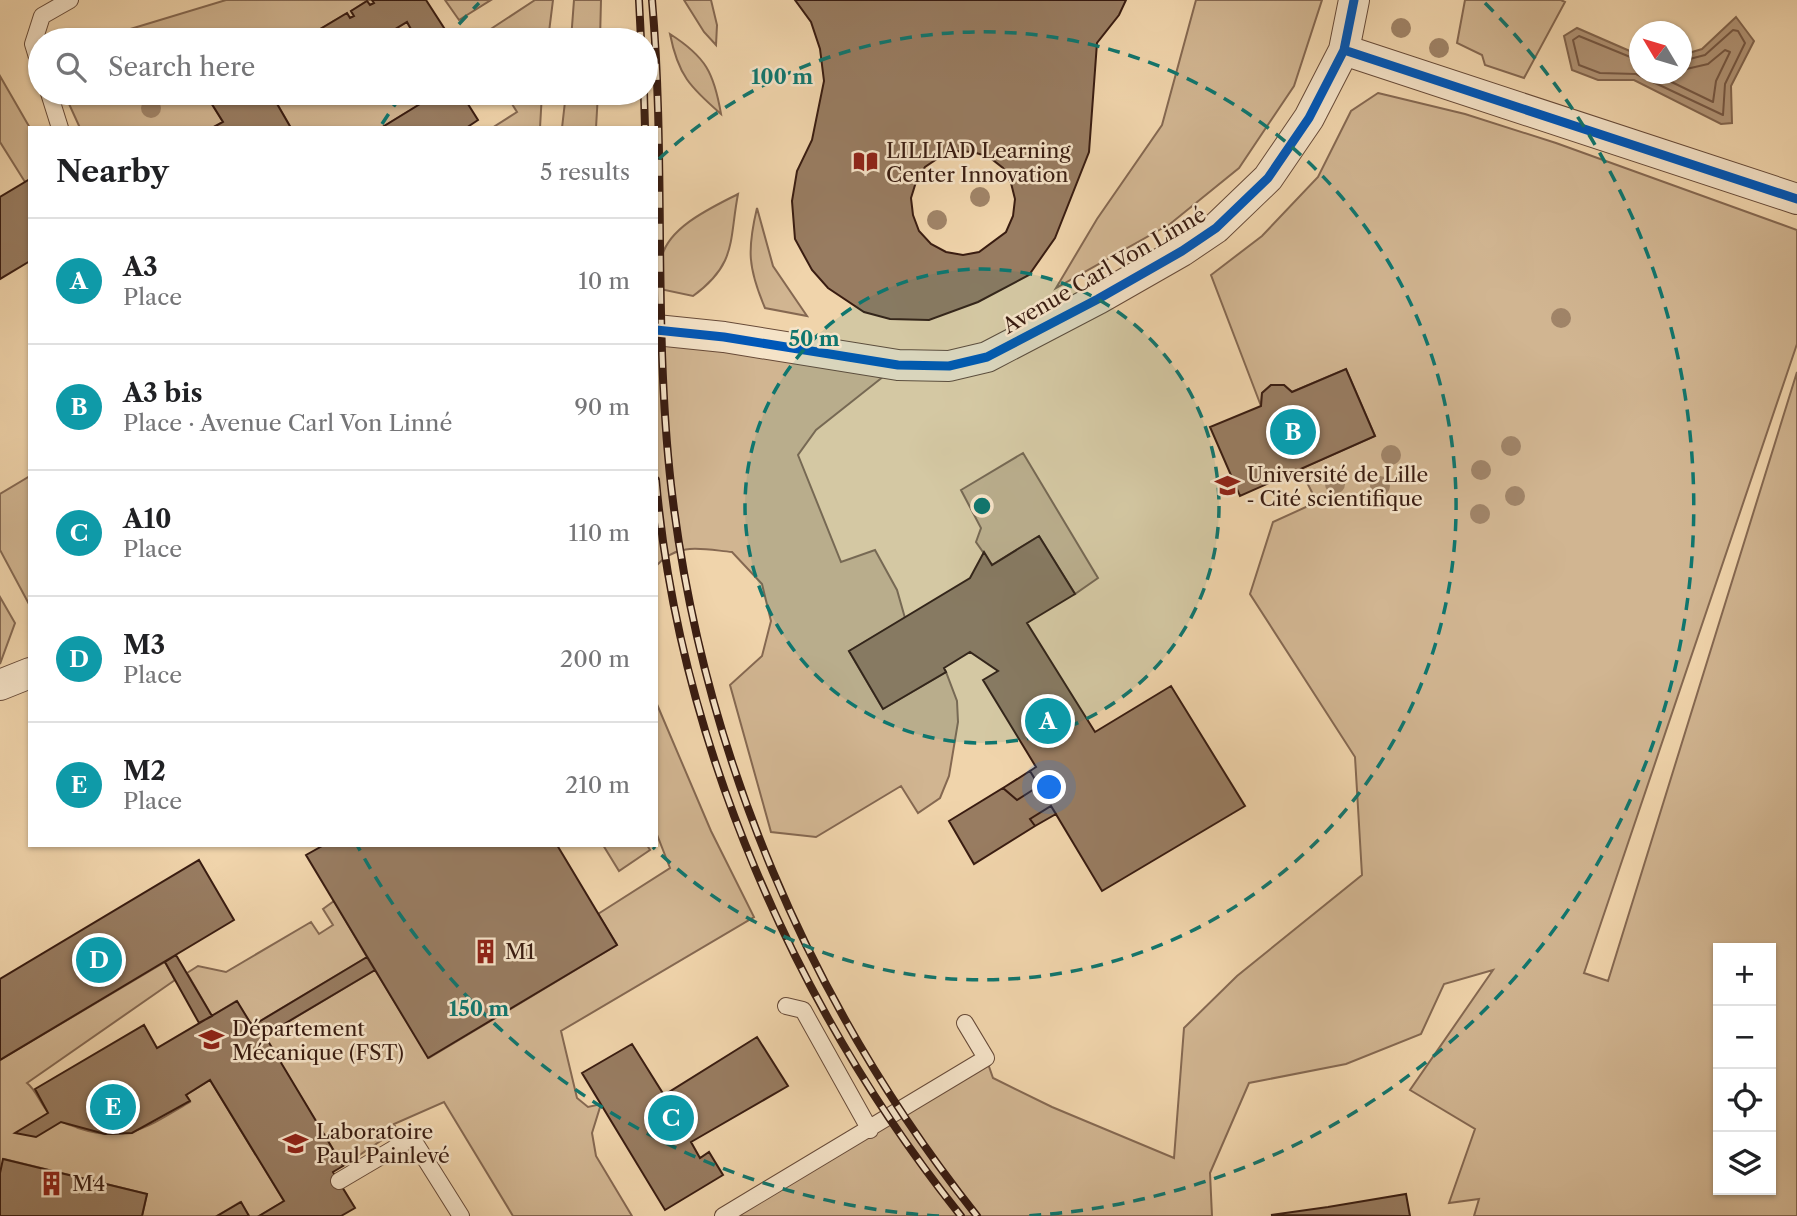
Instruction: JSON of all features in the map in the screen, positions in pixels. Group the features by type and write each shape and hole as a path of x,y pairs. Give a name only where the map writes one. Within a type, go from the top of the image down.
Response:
{"street":[{"name":"Avenue Carl Von Linné","path":"658,330 724,337 898,365 949,366 987,357 1098,299 1216,228 1268,178 1310,118 1344,50 1354,0"},
{"path":"1344,50 1797,199"},
{"path":"0,685 28,674"}],"lane":[{"path":"38,28 42,16 70,0"},
{"path":"53,105 59,126"},
{"path":"786,1006 803,1010 870,1130"},
{"path":"723,1216 986,1058 965,1023"},
{"path":"339,1181 412,1138 461,1216"}],"shaded area":[{"path":"226,0 372,0 374,3 370,5 367,1 351,11 354,16 350,18 347,13 322,28 134,28"},
{"path":"445,0 491,0 459,20"},
{"path":"535,0 553,0 550,28 492,28"},
{"path":"574,0 601,0 600,28 572,28"},
{"path":"684,0 711,0 717,25 716,45 704,32"},
{"path":"1196,0 1322,0 1294,86 1239,168 1170,224 1056,288 1097,219 1162,125"},
{"path":"1465,0 1565,2 1524,78 1485,65 1482,55 1457,43"},
{"path":"407,22 410,28 397,28"},
{"path":"670,34 692,50 706,67 715,87 721,114 701,96 681,70"},
{"path":"0,76 29,126 28,180 25,182 0,142"},
{"path":"1378,93 1465,114 1556,143 1797,230 1797,344 1584,973 1608,981 1797,372 1797,1216 1474,1216 1479,1199 1449,1203 1475,1129 1410,1090 1493,970 1444,984 1421,1034 1346,1064 1249,1083 1210,1173 1212,1216 741,1216 737,1208 986,1058 993,1078 1052,1107 1174,1158 1184,1028 1237,976 1362,875 1355,757 1250,594 1273,522 1317,502 1300,469 1375,436 1346,369 1292,392 1284,385 1271,385 1262,393 1261,406 1211,275 1262,236 1318,177 1351,111"},
{"path":"69,105 212,105 223,122 216,126 79,126"},
{"path":"278,105 418,105 384,126 290,126"},
{"path":"513,105 541,105 540,126 495,126 517,112"},
{"path":"565,105 597,105 596,126 562,126"},
{"path":"738,194 729,251 717,273 693,296 660,289 662,256 674,235 694,219"},
{"path":"757,208 773,266 807,316 765,308 755,281 751,259"},
{"path":"658,330 898,365 816,430 798,455 841,562 875,550 897,590 905,618 849,651 883,709 946,672 957,701 958,722 949,776 940,798 918,813 901,786 816,837 771,832 730,685 762,656 771,621 762,584 732,552 691,549 664,558 658,564"},
{"path":"1023,453 1098,578 1075,594 1039,536 992,565 976,542 981,528 961,490"},
{"path":"28,477 28,602 0,550 0,494"},
{"path":"0,597 15,623 0,664"},
{"path":"658,707 711,831 754,917 561,1031 577,1098 588,1107 601,1104 592,1133 596,1156 632,1216 513,1216 444,1102 394,1124 397,1130 343,1166 264,1036 375,970 429,1058 617,945 598,914 670,868 658,837"},
{"path":"604,847 648,847 650,850 619,871"},
{"path":"334,901 367,957 257,1023 251,1024 236,1001 212,1016 187,973 198,966 226,972 311,922 319,934 333,925 323,909"},
{"path":"165,962 175,980 27,1083 55,1118 78,1128 110,1134 137,1130 162,1118 190,1102 186,1095 210,1080 284,1201 259,1216 249,1216 240,1202 217,1216 142,1216 147,1194 4,1159 0,1173 0,1060"}],"water":[{"path":"1736,17 1754,41 1731,86 1732,123 1721,124 1642,84 1692,84 1692,52 1702,49"},
{"path":"1577,28 1629,51 1629,80 1598,80 1572,70 1564,36"}],"building":[{"path":"372,0 426,0 444,28 410,28 407,22 397,28 322,28 347,13 350,18 354,16 351,11 367,1 370,5 374,3"},
{"name":"LILLIAD Learning Center Innovation","path":"795,0 1126,0 1119,15 1097,43 1089,152 1055,238 1029,275 978,302 929,320 890,319 864,312 828,288 812,270 795,239 792,201 797,171 812,140 824,81 820,49 811,22","holes":["956,151 989,157 1003,168 1015,199 1013,216 1006,232 979,252 963,255 946,252 931,244 919,231 911,198 925,167"]},
{"path":"212,105 278,105 290,126 216,126 223,122"},
{"path":"418,105 469,105 478,120 469,126 384,126"},
{"path":"28,180 28,262 0,279 0,197"},
{"path":"1346,369 1375,436 1240,496 1210,427 1261,406 1262,393 1271,385 1284,385 1292,392"},
{"path":"1039,536 1075,594 1027,623 1095,732 1171,686 1245,806 1102,891 1051,806 1030,819 1035,826 974,864 949,821 1003,788 1017,800 1039,786 1030,771 1036,767 983,680 998,671 970,652 944,668 946,672 883,709 849,651 970,578 984,552 992,565"},
{"path":"1030,771 1039,786 1017,800 1003,788"},
{"path":"1051,806 1056,814 1035,826 1030,819"},
{"name":"M1","path":"320,847 558,847 617,945 428,1058 306,855"},
{"path":"199,860 234,920 0,1060 0,979"},
{"path":"176,955 212,1016 199,1023 165,962"},
{"path":"367,957 375,970 264,1036 257,1023"},
{"path":"237,1001 251,1024 256,1021 343,1166 333,1172 355,1208 341,1216 259,1216 284,1201 210,1080 186,1095 190,1101 132,1133 105,1134 61,1122 36,1137 15,1133 48,1113 35,1089 144,1025 157,1048"},
{"path":"757,1037 788,1086 691,1142 700,1158 709,1152 723,1175 665,1210 582,1073 632,1044 664,1095"},
{"name":"M4","path":"3,1159 147,1194 142,1216 0,1216 0,1173"},
{"path":"1406,1194 1410,1216 1271,1215 1328,1207"},
{"path":"241,1202 249,1216 217,1216"}],"railway":[{"path":"639,0 640,28"},
{"path":"652,0 654,28"},
{"path":"644,105 645,126"},
{"path":"657,105 662,364 671,485 686,584 708,682 737,778 773,872 815,963 863,1051 917,1135 977,1216"},
{"path":"658,495 669,579 690,677 719,774 756,870 798,962 847,1052 902,1136 961,1216"}],"cycle path":[{"path":"658,330 724,337 898,365 949,366 987,357 1182,251 1216,228 1268,178 1309,118 1344,50 1354,0"},
{"path":"1344,50 1797,199"}],"place":[{"name":"LILLIAD Learning Center Innovation","path":"866,162"},
{"name":"A3 bis","path":"1293,432"},
{"name":"Université de Lille ‐ Cité scientifique","path":"1227,486"},
{"name":"A3","path":"1048,721"},
{"name":"M1","path":"485,951"},
{"name":"M3","path":"99,960"},
{"name":"Département Mécanique (FST)","path":"212,1040"},
{"name":"M2","path":"113,1107"},
{"name":"A10","path":"671,1118"},
{"name":"Laboratoire Paul Painlevé","path":"296,1143"},
{"name":"M4","path":"52,1183"}]}
